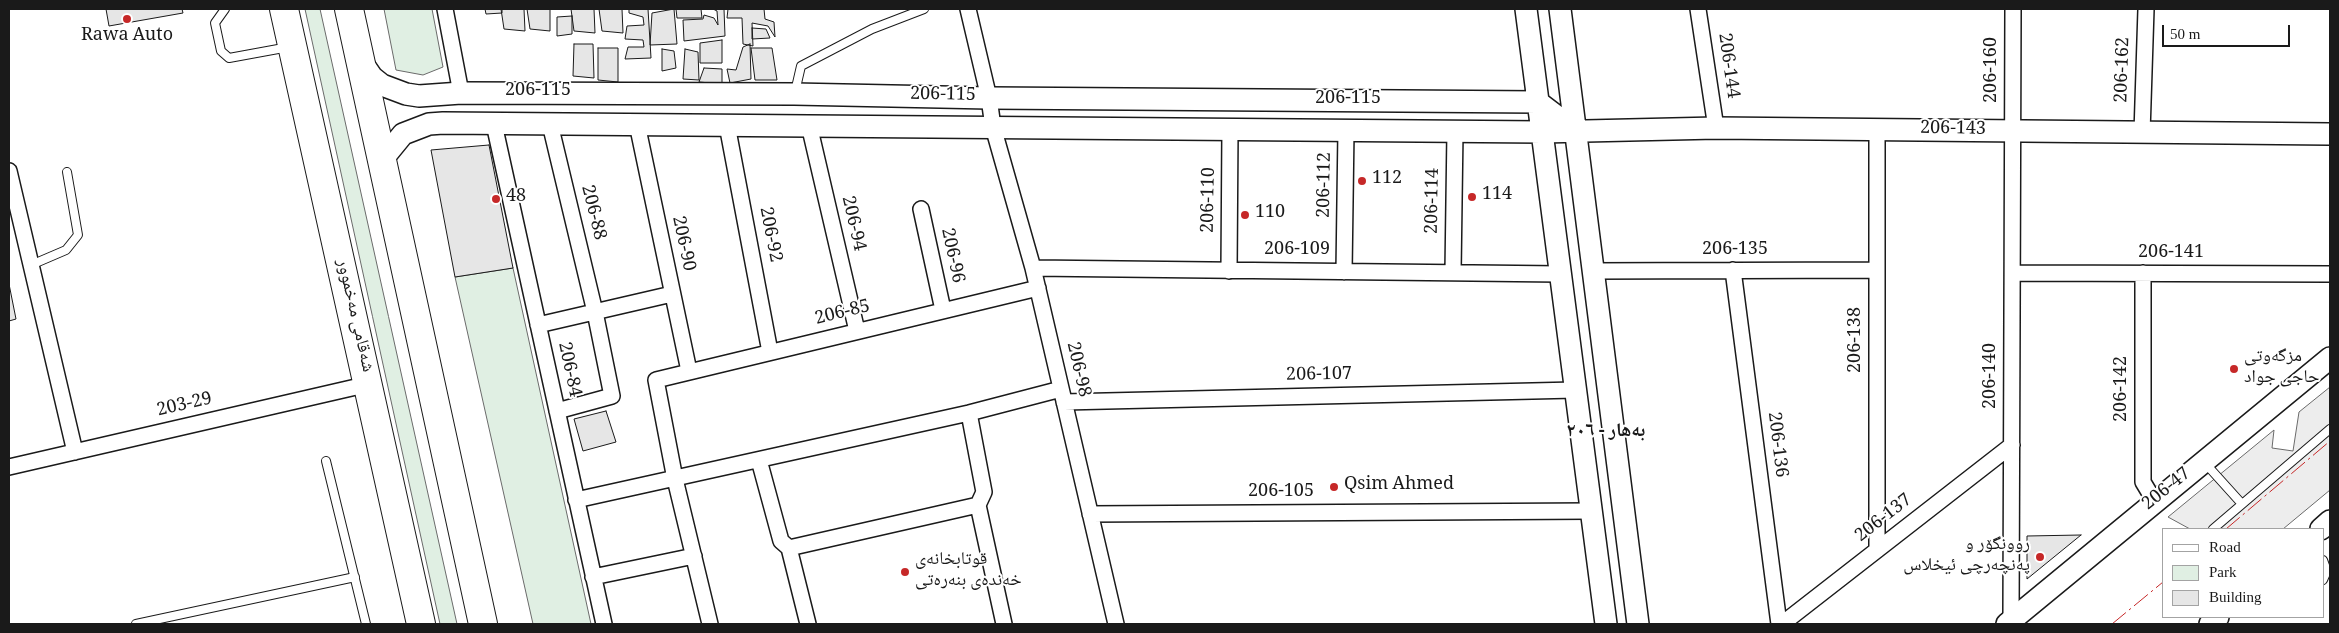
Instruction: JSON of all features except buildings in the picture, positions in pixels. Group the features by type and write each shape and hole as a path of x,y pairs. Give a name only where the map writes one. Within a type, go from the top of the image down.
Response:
{"highway":[{"name":"شەقامی مەخموور","path":"284,9 421,624"},
{"path":"349,9 483,624"}],"street":[{"path":"445,9 461,93"},
{"name":"206-98","path":"968,9 989,98 993,127 1034,268 1116,624"},
{"path":"1526,9 1606,624"},
{"path":"1560,9 1638,624"},
{"name":"206-144","path":"1698,9 1716,128"},
{"name":"206-160","path":"2013,9 2013,131"},
{"name":"206-162","path":"2142,132 2146,9"},
{"name":"206-115","path":"360,60 372,77 382,85 406,94 426,95 461,93 794,94 989,98 1538,102"},
{"path":"426,95 429,124"},
{"path":"1538,102 1576,131"},
{"name":"206-115","path":"383,169 385,156 403,134 429,124 1576,131"},
{"name":"206-84","path":"494,124 604,624"},
{"name":"206-88","path":"550,124 595,312 612,396 557,411"},
{"name":"206-90","path":"637,124 689,371"},
{"name":"206-92","path":"727,125 770,352"},
{"name":"206-94","path":"809,125 857,331"},
{"name":"206-143","path":"1576,131 1716,128 2330,134"},
{"name":"206-110","path":"1229,271 1230,129"},
{"name":"206-112","path":"1344,272 1346,130"},
{"name":"206-138","path":"1877,130 1877,550"},
{"name":"206-114","path":"1453,272 1456,131"},
{"name":"206-140","path":"2009,622 2012,445 2013,131"},
{"path":"9,171 75,452"},
{"name":"206-96","path":"921,209 943,310"},
{"name":"206-109","path":"1034,268 1560,274"},
{"name":"206-135","path":"1593,270 1877,270"},
{"name":"206-136","path":"1733,270 1780,624"},
{"name":"206-142","path":"2143,273 2143,482 2155,502"},
{"name":"206-141","path":"2012,274 2330,274"},
{"name":"206-85","path":"675,479 656,380 1038,288"},
{"path":"538,325 672,294"},
{"name":"206-47","path":"2009,622 2330,358"},
{"name":"203-29","path":"9,467 369,384"},
{"name":"206-107","path":"576,500 969,413 1063,396 1576,390"},
{"path":"969,413 984,492 978,505 1004,624"},
{"name":"206-137","path":"1780,624 2012,445"},
{"path":"760,460 780,542 789,548 808,624"},
{"path":"675,479 710,624"},
{"path":"789,548 978,505"},
{"name":"206-105","path":"1090,514 1591,511"},
{"path":"593,577 694,556"}],"lane":[{"path":"225,9 215,23 221,51 229,58 293,47"},
{"path":"794,94 801,66 872,29 924,9"},
{"path":"31,265 66,250 78,235 68,172"},
{"path":"2214,528 2330,429"},
{"path":"326,461 366,624"},
{"path":"2204,462 2242,504"},
{"path":"2324,563 2327,571 2324,578"},
{"path":"136,624 355,577"}],"green space":[{"path":"305,9 320,9 457,624 440,624"},
{"path":"384,9 432,9 443,67 423,75 396,70"},
{"path":"513,268 591,624 533,624 455,277"}],"shaded area":[{"path":"2330,387 2330,490 2284,528 2188,528 2168,517 2274,430 2272,448 2293,451 2299,412"}],"power":[{"path":"2227,528 2330,441"},
{"path":"2112,624 2162,583"}],"place":[{"name":"Rawa Auto","path":"127,19"},
{"name":"112","path":"1362,181"},
{"name":"114","path":"1472,197"},
{"name":"48","path":"496,199"},
{"name":"110","path":"1245,215"},
{"name":"مزگەوتی حاجی جواد","path":"2234,369"},
{"name":"Qsim Ahmed","path":"1334,487"},
{"name":"روونگۆر و په‌نچه‌رچی ئیخلاس","path":"2040,557"},
{"name":"قوتابخانەی خەندەی بنەرەتی","path":"905,572"}],"district":[{"name":"بەهار - ٢٠٦","path":"1606,434"}]}
